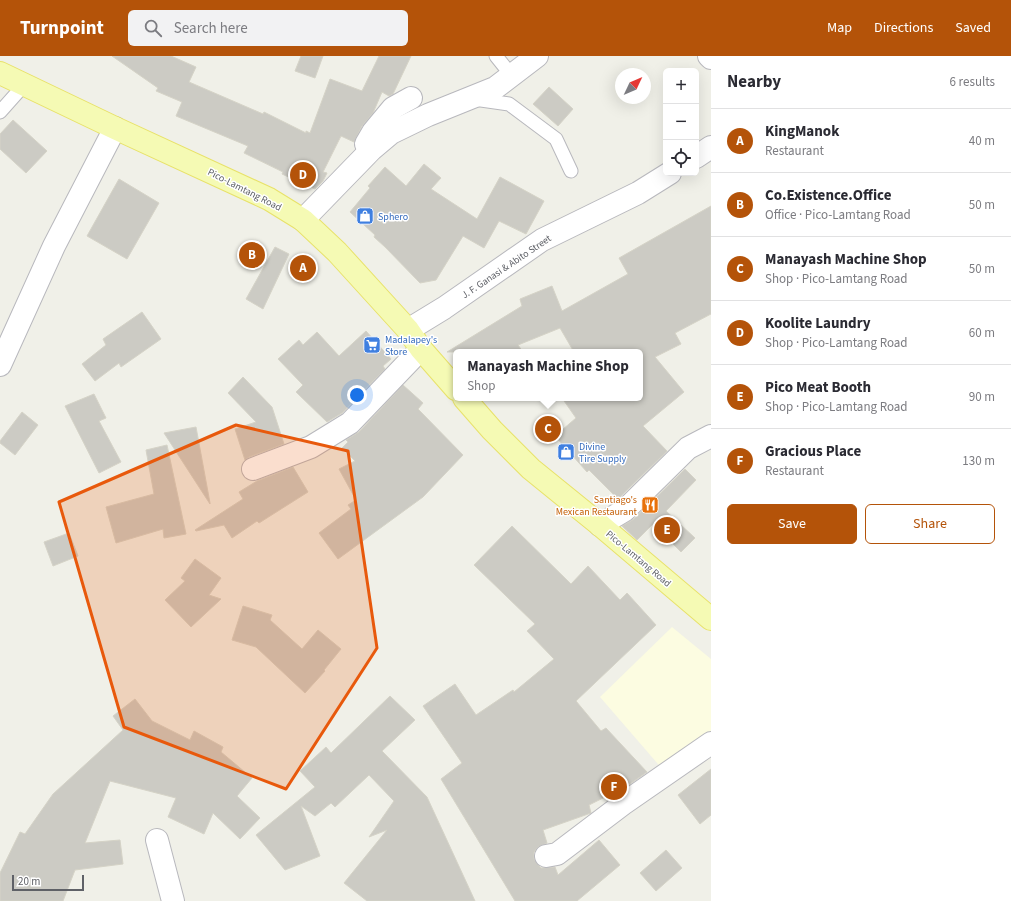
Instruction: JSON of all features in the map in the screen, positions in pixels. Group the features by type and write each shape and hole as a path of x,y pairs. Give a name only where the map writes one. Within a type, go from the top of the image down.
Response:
{"main road":[{"name":"Pico-Lamtang Road","path":"0,73 269,199 303,220 337,252 408,330 421,349 453,386"},
{"name":"Pico-Lamtang Road","path":"467,401 492,430 530,469 600,525 711,619"}],"street":[{"path":"303,220 372,149 391,133 495,88 537,56"},
{"path":"346,176 339,167 365,145 373,132 393,108 411,98"},
{"path":"0,365 54,246 115,128"},
{"path":"699,155 711,147"},
{"name":"J. F. Ganasi & Abito Street","path":"408,330 444,308 542,240 638,193 665,176"},
{"path":"253,469 311,447 332,436 350,423 421,349"},
{"path":"600,525 625,510 688,448 711,436"},
{"path":"546,856 557,854 623,804 711,743"},
{"path":"156,840 173,901"}],"lane":[{"path":"496,56 512,76"},
{"path":"0,112 24,85"},
{"path":"470,98 509,104 556,139 571,171"}],"highlighted area":[{"path":"236,425 348,451 377,648 286,789 124,727 59,502"}],"shaded area":[{"path":"672,627 711,659 711,738 664,771 600,697"}],"building":[{"path":"112,56 171,56 196,67 189,82 263,114 264,112 306,133 306,131 310,133 330,79 362,91 379,56 411,56 393,94 389,96 382,92 373,113 362,126 354,142 341,136 323,172 327,173 323,181 315,189 282,174 283,172 244,153 248,146 176,116 182,102 156,91 158,88"},
{"path":"301,56 323,56 315,78 295,71"},
{"path":"549,87 573,109 558,126 533,104"},
{"path":"13,120 47,151 26,173 0,149 0,134"},
{"path":"424,164 441,178 431,189 477,219 500,177 544,201 526,234 499,221 484,248 463,236 436,280 420,283 374,237 375,235 350,212 370,188 368,186 385,167 406,186"},
{"path":"119,179 159,203 127,259 87,236"},
{"path":"711,206 711,314 675,333 681,344 655,357 684,392 643,426 667,451 618,499 589,470 587,472 555,436 576,418 564,401 643,401 643,349 572,349 560,328 518,345 521,349 453,349 453,352 447,352 522,306 520,299 552,286 562,311 628,274 619,258"},
{"path":"275,247 289,254 263,309 246,299"},
{"path":"142,312 161,339 121,367 119,363 95,381 82,364 106,345 103,339"},
{"path":"366,331 391,359 383,366 385,369 342,413 327,422 296,392 303,385 278,359 299,340 303,345 317,332 339,356"},
{"path":"243,377 272,407 284,444 249,457 245,460 235,429 256,422 228,393"},
{"path":"403,385 423,403 418,409 463,455 423,497 338,559 319,533 351,509 348,505 356,500 339,469 355,461 342,448 348,442 346,440 359,432"},
{"path":"94,394 106,418 99,421 121,462 99,473 65,406"},
{"path":"22,412 38,425 15,455 0,443 0,441"},
{"path":"196,427 210,503 210,504 164,433"},
{"path":"167,445 186,534 164,538 163,529 116,543 106,507 154,494 146,450"},
{"path":"293,467 308,492 259,523 257,521 232,538 224,525 195,530 243,499 239,492 257,481"},
{"path":"685,469 696,480 666,511 695,538 681,552 653,524 637,540 622,526 634,519"},
{"path":"512,526 571,584 588,566 620,600 627,593 656,625 576,701 601,731 606,728 647,772 627,786 589,805 591,813 543,830 547,843 538,847 534,852 534,859 541,868 555,867 558,875 599,840 620,865 577,901 515,901 441,779 462,763 423,706 455,684 476,715 513,690 514,692 554,659 527,631 535,624 474,565"},
{"path":"69,533 78,556 53,566 44,542"},
{"path":"195,559 221,578 209,595 221,599 191,627 165,600 185,581 181,578"},
{"path":"243,606 272,615 270,620 302,649 318,630 341,649 324,670 325,671 305,693 256,647 232,640"},
{"path":"390,696 415,720 382,751 427,797 475,901 367,901 344,883 387,830 369,837 394,801 369,775 335,807 331,803 315,816 301,806 320,856 285,870 256,835 315,787 300,771 326,747 331,753"},
{"path":"135,699 152,721 190,740 194,731 223,747 221,752 252,778 237,796 260,818 240,839 213,813 204,834 168,817 176,798 110,781 85,843 120,840 123,864 75,870 63,901 0,901 0,873 20,832 25,834 53,794 123,730 113,716"},
{"path":"711,769 711,815 700,824 678,795"},
{"path":"666,850 682,868 656,891 640,873"}],"place":[{"name":"Koolite Laundry","path":"303,175"},
{"name":"Sphero","path":"365,216"},
{"name":"Co.Existence.Office","path":"252,255"},
{"name":"KingManok","path":"303,268"},
{"name":"Madalapey's Store","path":"372,345"},
{"name":"Manayash Machine Shop","path":"548,429"},
{"name":"Divine Tire Supply","path":"566,452"},
{"name":"Santiago's Mexican Restaurant","path":"650,505"},
{"name":"Pico Meat Booth","path":"667,530"},
{"name":"Gracious Place","path":"614,787"}]}
